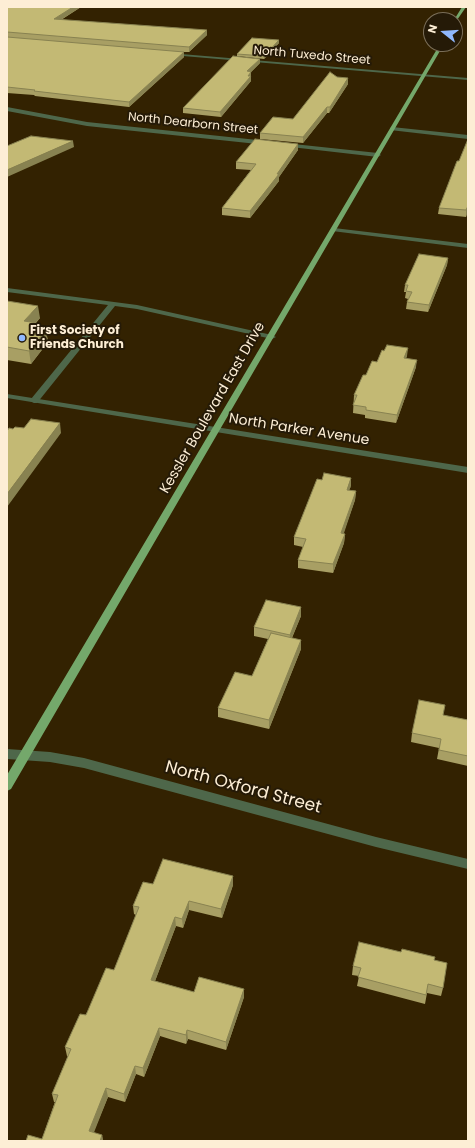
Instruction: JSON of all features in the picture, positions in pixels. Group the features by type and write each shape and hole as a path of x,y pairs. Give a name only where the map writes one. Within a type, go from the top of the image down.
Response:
{"main road":[{"name":"Kessler Boulevard East Drive","path":"7,786 272,337 438,52"}],"street":[{"name":"North Tuxedo Street","path":"162,53 468,79"},
{"name":"North Dearborn Street","path":"7,109 87,124 378,155"},
{"path":"392,129 468,137"},
{"path":"334,230 468,246"},
{"path":"7,290 138,307 272,337"},
{"path":"34,401 113,304"},
{"name":"North Parker Avenue","path":"7,396 468,470"},
{"name":"North Oxford Street","path":"7,754 65,759 376,842 468,864"}],"building":[{"path":"7,7 73,7 54,19 207,30 189,47 7,32"},
{"path":"7,37 184,52 129,102 7,87"},
{"path":"252,38 279,40 264,56 237,54"},
{"path":"233,56 260,59 247,71 251,72 248,76 251,76 220,112 183,108"},
{"path":"330,72 337,77 348,78 330,107 327,107 303,137 260,133 273,117 293,119"},
{"path":"31,136 73,141 7,170 7,146"},
{"path":"255,139 298,144 277,174 279,174 250,211 222,208 256,164 236,162"},
{"path":"468,139 468,206 466,210 439,208 457,161 459,161"},
{"path":"419,254 448,258 429,305 407,302 412,292 406,291 408,285 405,285"},
{"path":"7,301 38,306 24,321 37,323 33,328 46,330 29,351 7,347"},
{"path":"387,345 408,348 404,358 417,360 397,415 366,410 366,407 353,405 357,395 354,395 363,375 366,375 372,361 377,362 382,350 384,351"},
{"path":"31,419 60,423 7,494 7,431 9,428 24,428"},
{"path":"324,473 351,478 347,490 356,491 341,533 345,534 333,564 298,560 306,539 294,537 317,479 322,480"},
{"path":"266,600 301,607 290,635 254,627"},
{"path":"271,633 301,640 269,720 218,708 235,672 252,676"},
{"path":"419,700 445,705 443,715 468,720 468,756 439,750 441,739 412,733"},
{"path":"163,859 233,876 221,909 189,901 182,919 175,917 151,980 194,992 199,977 244,989 226,1042 187,1030 186,1035 159,1028 143,1068 135,1066 124,1094 106,1088 89,1131 102,1135 100,1141 26,1141 28,1135 42,1139 58,1095 52,1094 71,1049 65,1047 80,1014 86,1015 106,968 114,970 139,907 133,906 143,882 153,884"},
{"path":"359,942 401,952 402,949 435,957 434,960 447,963 443,988 428,984 426,995 358,977 361,968 353,966"}],"place":[{"name":"First Society of Friends Church","path":"22,338"}]}
